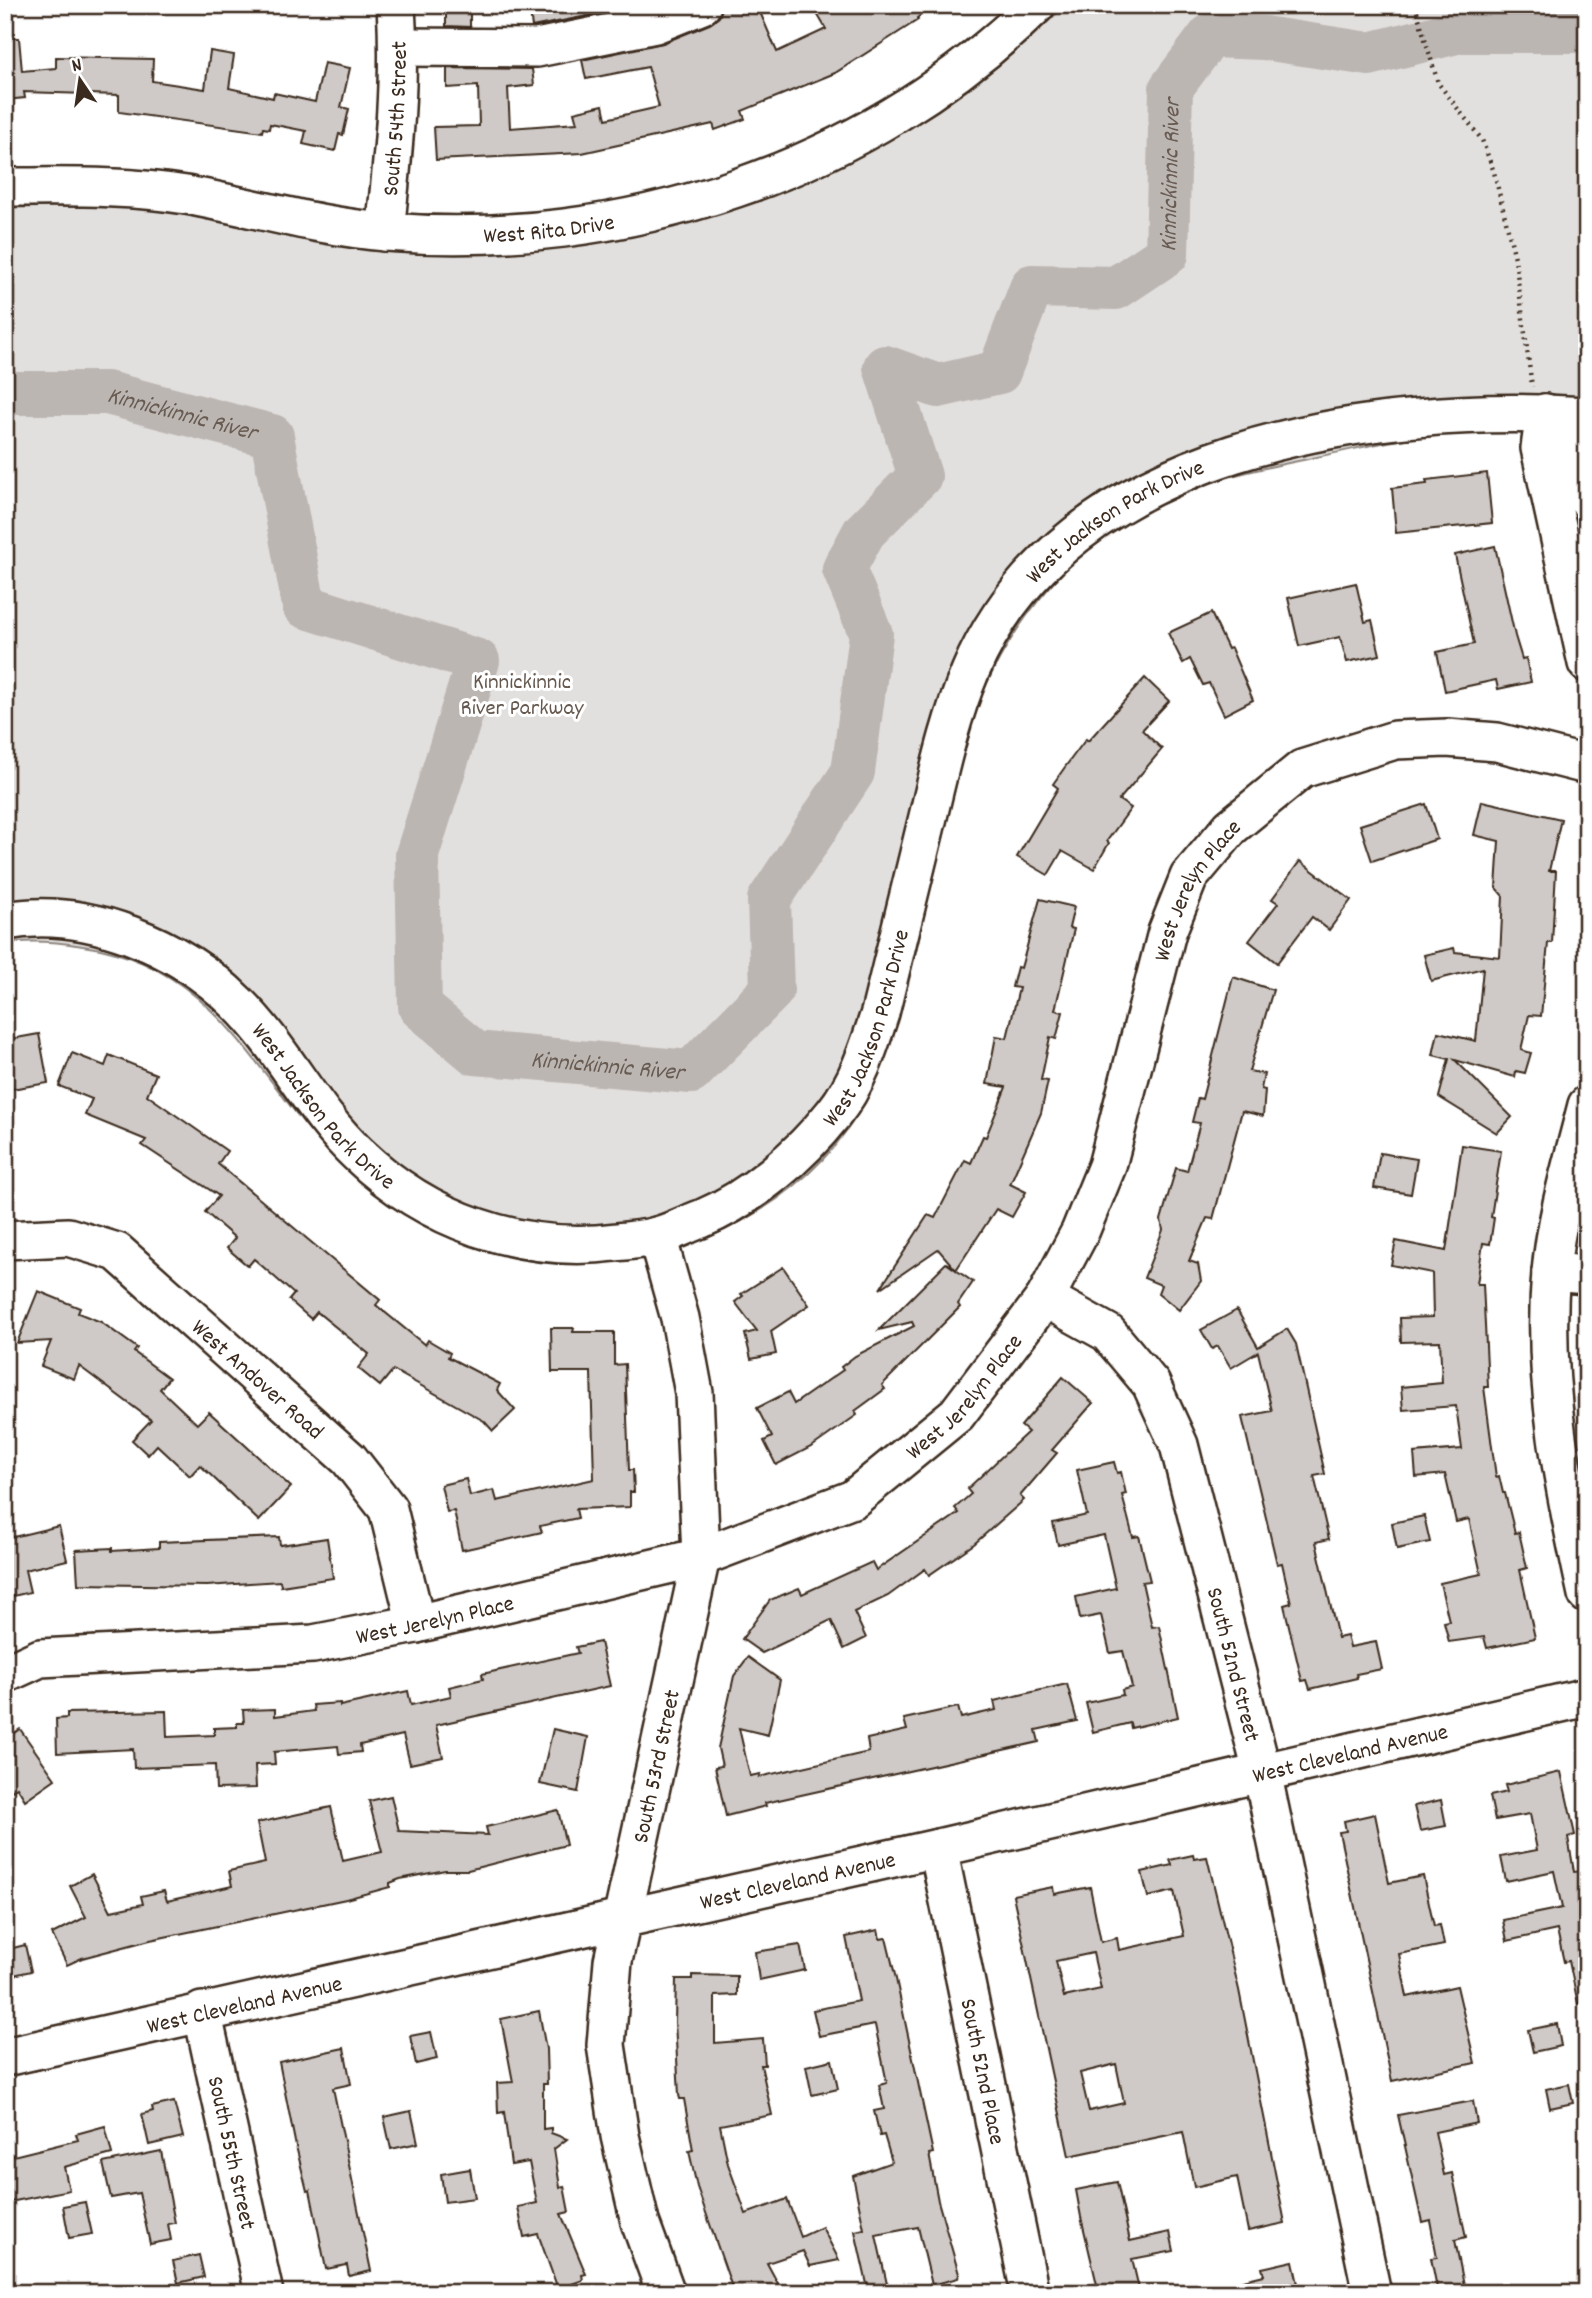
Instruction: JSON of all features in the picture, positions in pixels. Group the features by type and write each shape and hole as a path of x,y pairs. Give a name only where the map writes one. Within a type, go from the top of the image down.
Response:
{"street":[{"name":"South 54th Street","path":"385,232 396,135 399,47 396,5"},
{"path":"399,47 537,48 655,24 702,5"},
{"name":"West Rita Drive","path":"5,187 87,186 184,194 284,216 385,232 536,233 639,217 706,199 834,147 899,113 962,70 1036,5"},
{"path":"1545,413 1574,442 1587,499"},
{"path":"1545,413 1540,448 1587,663"},
{"name":"West Jackson Park Drive","path":"5,921 69,921 116,930 163,949 199,971 238,1004 357,1153 384,1177 433,1210 479,1229 526,1241 585,1245 657,1236 717,1212 780,1169 835,1112 866,1057 880,1013 949,728 971,670 1002,615 1041,566 1083,527 1149,487 1228,455 1339,429 1450,414 1545,413 1587,416"},
{"name":"West Jerelyn Place","path":"5,1674 40,1658 313,1643 416,1624 701,1557 853,1499 957,1414 1045,1298 1080,1232 1107,1166 1167,932 1189,877 1231,827 1302,769 1395,740 1447,738 1497,742 1587,765"},
{"path":"1587,1105 1561,1204 1551,1272 1549,1318 1554,1414 1587,1594"},
{"name":"South 53rd Street","path":"657,1236 680,1318 694,1393 701,1557 613,1961 606,2045 620,2136 640,2222 666,2293"},
{"name":"West Andover Road","path":"5,1240 68,1237 117,1252 349,1459 388,1509 416,1624"},
{"path":"1551,1272 1587,1275"},
{"name":"South 52nd Street","path":"1045,1298 1108,1334 1151,1384 1180,1445 1262,1772 1372,2293"},
{"name":"West Cleveland Avenue","path":"5,2057 938,1848 1587,1697"},
{"name":"South 52nd Place","path":"938,1848 1030,2293"},
{"name":"South 55th Street","path":"202,2011 264,2293"}],"path":[{"path":"1414,6 1438,83 1482,140 1494,172 1515,258 1532,390 1545,413"}],"green space":[{"name":"Kinnickinnic River Parkway","path":"1065,5 1587,5 1587,435 1499,430 1429,435 1249,472 1190,489 1151,506 1115,528 1082,555 1052,584 1026,617 1003,653 984,691 968,730 909,982 888,1051 868,1095 847,1129 822,1160 792,1187 760,1211 724,1230 687,1245 648,1256 609,1262 576,1263 543,1261 479,1248 418,1222 363,1185 329,1152 298,1116 241,1042 210,1009 174,980 133,959 83,946 44,942 5,944 5,208 88,206 150,209 335,245 455,253 551,247 647,231 740,205 829,170 914,124 993,69"}],"building":[{"path":"529,5 642,5 532,27"},
{"path":"723,5 757,5 777,52 826,29 812,5 934,5 917,18 918,20 835,73 742,111 745,119 715,130 713,124 582,153 436,160 434,127 479,126 478,86 447,88 447,68 532,69 534,85 508,88 510,128 577,123 574,112 603,105 606,119 659,107 648,67 586,79 582,60 663,43 710,24 719,17"},
{"path":"446,8 470,8 470,27 446,26"},
{"path":"5,38 19,38 22,71 56,68 56,57 153,59 152,81 205,89 210,51 234,55 229,88 273,98 274,93 315,102 324,63 350,68 341,107 349,109 343,135 339,134 335,151 303,144 306,131 270,124 269,129 263,128 262,132 119,112 119,95 24,92 25,98 5,100"},
{"path":"1487,473 1492,523 1396,533 1392,488 1427,484 1426,480"},
{"path":"1495,546 1515,636 1522,659 1526,658 1531,682 1498,689 1496,680 1445,691 1437,652 1474,644 1455,555"},
{"path":"1356,583 1365,622 1372,620 1380,655 1347,662 1340,637 1299,646 1288,598"},
{"path":"1211,613 1228,649 1231,648 1253,700 1224,715 1209,683 1203,685 1190,659 1183,663 1168,633"},
{"path":"1145,678 1169,701 1142,730 1162,749 1119,800 1131,808 1107,841 1109,843 1094,869 1062,851 1048,875 1017,857 1058,788 1053,784 1065,767 1086,739 1088,741"},
{"path":"1482,801 1561,819 1549,871 1556,871 1552,943 1548,943 1541,1016 1529,1015 1521,1050 1531,1053 1525,1073 1516,1071 1515,1077 1455,1060 1512,1117 1497,1133 1439,1097 1449,1059 1433,1055 1438,1032 1476,1041 1483,968 1431,981 1424,955 1454,948 1455,952 1500,957 1503,896 1496,888 1499,841 1474,835"},
{"path":"1426,804 1437,839 1372,861 1360,825"},
{"path":"1300,861 1351,900 1329,930 1312,917 1277,963 1249,941 1278,903 1272,899"},
{"path":"1040,899 1074,907 1069,928 1074,929 1055,1010 1063,1012 1056,1039 1050,1037 1041,1080 1048,1081 1041,1113 1010,1184 1026,1192 1012,1217 996,1209 956,1270 938,1249 880,1289 928,1215 935,1218 965,1160 971,1163 983,1136 986,1137 1006,1087 987,1084 996,1036 1007,1038 1019,988 1012,987 1017,967 1021,968"},
{"path":"1233,977 1273,990 1249,1071 1264,1074 1261,1089 1265,1090 1263,1116 1242,1111 1213,1219 1207,1218 1189,1261 1198,1264 1201,1281 1179,1310 1158,1293 1161,1285 1144,1278 1163,1230 1161,1220 1176,1168 1187,1171 1200,1123 1192,1122 1198,1098 1202,1099"},
{"path":"39,1034 48,1083 5,1090 5,1040"},
{"path":"72,1053 105,1066 109,1055 156,1074 147,1095 227,1151 218,1164 380,1300 376,1305 425,1345 428,1340 450,1353 448,1357 500,1384 497,1390 515,1410 493,1431 484,1421 393,1370 380,1386 358,1368 369,1354 317,1312 311,1319 289,1300 294,1294 254,1259 248,1266 227,1248 235,1238 205,1212 219,1196 142,1145 146,1140 85,1115 92,1099 59,1086"},
{"path":"1462,1145 1501,1151 1491,1217 1494,1218 1490,1244 1483,1243 1477,1284 1483,1284 1488,1387 1484,1387 1496,1477 1499,1476 1505,1493 1515,1533 1519,1532 1527,1568 1520,1570 1535,1638 1487,1648 1484,1637 1449,1642 1444,1622 1449,1621 1440,1583 1481,1574 1469,1519 1456,1522 1445,1474 1416,1477 1414,1453 1462,1449 1456,1406 1403,1410 1401,1387 1442,1383 1440,1341 1401,1342 1400,1318 1433,1317 1432,1273 1391,1265 1396,1241 1446,1251"},
{"path":"1380,1153 1417,1159 1411,1194 1374,1188"},
{"path":"946,1263 973,1282 958,1304 960,1307 882,1385 885,1389 855,1411 857,1415 813,1446 776,1465 764,1441 772,1437 757,1408 788,1392 794,1404 843,1370 841,1367 855,1356 914,1326 912,1322 879,1330"},
{"path":"783,1267 809,1305 771,1331 776,1354 751,1359 745,1334 757,1331 735,1302 743,1296 741,1294"},
{"path":"38,1291 80,1308 78,1313 101,1322 137,1348 134,1352 169,1378 160,1389 197,1424 209,1412 291,1487 259,1521 200,1465 190,1476 157,1445 148,1455 132,1440 151,1420 79,1366 74,1379 41,1366 51,1341 17,1343"},
{"path":"1237,1310 1258,1347 1287,1329 1296,1344 1325,1474 1314,1476 1329,1539 1316,1542 1338,1638 1347,1636 1350,1647 1376,1642 1382,1669 1356,1674 1357,1678 1310,1689 1307,1680 1302,1681 1284,1605 1291,1603 1282,1563 1277,1564 1242,1417 1272,1411 1258,1352 1231,1368 1218,1346 1212,1349 1201,1330"},
{"path":"551,1328 574,1328 573,1332 614,1332 614,1365 625,1364 629,1470 633,1470 634,1492 630,1492 630,1507 576,1509 578,1518 540,1526 542,1532 462,1550 454,1511 447,1512 441,1485 466,1479 470,1496 494,1490 497,1501 594,1479 591,1372 552,1372"},
{"path":"1063,1377 1093,1403 1052,1450 1057,1453 1020,1496 1024,1500 974,1544 929,1575 925,1569 888,1596 854,1612 866,1638 844,1649 831,1620 762,1653 742,1639 770,1600 799,1588 802,1594 872,1562 876,1570 959,1513 955,1508 971,1494 967,1489 1028,1432 1021,1426"},
{"path":"1114,1462 1117,1473 1121,1472 1126,1494 1122,1495 1133,1537 1139,1536 1150,1581 1142,1582 1152,1627 1159,1626 1178,1717 1131,1728 1130,1723 1093,1732 1086,1703 1123,1695 1122,1690 1132,1687 1123,1651 1110,1653 1101,1615 1080,1619 1076,1597 1116,1588 1104,1535 1058,1545 1053,1523 1087,1515 1077,1470"},
{"path":"1424,1516 1430,1542 1397,1549 1392,1523"},
{"path":"59,1526 67,1560 25,1570 30,1592 5,1598 5,1539"},
{"path":"279,1537 280,1545 327,1538 333,1578 281,1586 280,1581 207,1586 78,1584 76,1550 159,1548 159,1542"},
{"path":"600,1642 610,1686 436,1725 443,1757 410,1764 403,1735 360,1745 361,1752 339,1754 338,1746 274,1752 275,1764 255,1765 256,1788 216,1789 215,1765 134,1768 133,1749 57,1753 56,1719 67,1718 67,1713 166,1711 167,1737 214,1735 214,1728 237,1727 237,1723 244,1723 243,1710 275,1709 275,1716 314,1711 313,1705 340,1703 340,1706 408,1691 411,1705 451,1696 449,1687 483,1679 482,1674 578,1653 576,1647"},
{"path":"748,1657 780,1680 768,1735 739,1728 750,1776 760,1774 759,1777 869,1752 867,1739 907,1730 904,1719 958,1707 961,1718 996,1710 994,1701 1067,1684 1077,1721 1036,1730 1039,1742 765,1803 766,1806 726,1816 715,1767 722,1766 718,1748 734,1676"},
{"path":"20,1729 55,1779 25,1800 17,1787 5,1796 5,1739"},
{"path":"553,1729 588,1737 578,1792 540,1784"},
{"path":"1561,1772 1575,1835 1568,1837 1574,1872 1582,1871 1587,1894 1587,2003 1578,2004 1569,1961 1564,1962 1557,1930 1507,1941 1503,1920 1562,1908 1554,1871 1506,1881 1501,1857 1537,1850 1530,1814 1495,1820 1490,1796 1507,1792 1505,1785"},
{"path":"391,1796 399,1831 488,1835 486,1827 558,1810 566,1845 468,1870 445,1870 400,1879 390,1883 390,1887 346,1899 150,1940 82,1958 67,1965 52,1934 86,1917 70,1886 92,1874 111,1911 143,1904 141,1896 164,1891 167,1901 232,1886 229,1871 265,1863 257,1823 331,1807 343,1861 382,1852 369,1801"},
{"path":"1441,1800 1446,1826 1420,1831 1414,1806"},
{"path":"1375,1814 1389,1883 1423,1876 1434,1926 1440,1925 1444,1945 1399,1954 1407,1997 1457,1986 1475,2063 1392,2081 1339,1832 1346,1831 1344,1821"},
{"path":"1193,1855 1194,1859 1207,1857 1239,1990 1285,2223 1248,2231 1237,2177 1194,2187 1183,2132 1069,2156 1013,1895 1053,1887 1054,1894 1090,1887 1101,1942 1117,1938 1119,1950 1184,1936 1174,1891 1148,1897 1142,1872 1172,1865 1170,1860","holes":["1093,1953 1101,1989 1064,1997 1056,1961","1116,2064 1124,2103 1089,2111 1080,2073"]},
{"path":"878,1930 880,1939 886,1938 896,1979 933,2153 929,2154 938,2201 959,2274 958,2278 932,2285 918,2227 876,2235 889,2293 869,2293 855,2231 864,2229 853,2176 892,2162 884,2135 880,2136 874,2111 884,2109 879,2085 887,2083 875,2025 819,2036 813,2010 859,2001 846,1937"},
{"path":"25,1945 31,1971 5,1977 5,1950"},
{"path":"800,1945 805,1970 759,1980 755,1952"},
{"path":"692,1975 737,1976 737,1995 715,1996 715,2043 763,2039 765,2065 761,2065 772,2115 720,2125 728,2164 746,2214 787,2199 801,2237 822,2227 839,2260 810,2266 803,2251 767,2263 783,2293 734,2293 697,2187 689,2151 693,2150 684,2099 680,2099 679,2095 675,2022 676,1979 692,1979"},
{"path":"539,2011 546,2049 547,2084 543,2084 543,2129 551,2128 551,2133 567,2139 554,2149 560,2187 564,2186 569,2212 561,2214 586,2274 582,2275 583,2280 558,2289 538,2234 524,2237 518,2207 537,2203 529,2162 511,2165 504,2112 498,2113 497,2083 513,2082 501,2019"},
{"path":"1557,2024 1561,2046 1533,2052 1528,2030"},
{"path":"431,2032 437,2059 416,2064 410,2036"},
{"path":"344,2048 351,2084 333,2088 371,2271 349,2276 347,2265 326,2269 310,2190 307,2191 295,2142 279,2062"},
{"path":"832,2060 838,2089 812,2095 806,2066"},
{"path":"1569,2084 1573,2103 1550,2108 1546,2089"},
{"path":"1473,2101 1477,2123 1435,2132 1444,2175 1452,2173 1466,2237 1455,2240 1465,2290 1438,2293 1431,2258 1437,2257 1430,2220 1422,2222 1398,2115"},
{"path":"174,2102 183,2137 149,2145 142,2114 153,2111 152,2107"},
{"path":"411,2111 418,2143 391,2149 384,2117"},
{"path":"105,2126 112,2154 64,2167 69,2190 5,2203 5,2158 78,2140 76,2134"},
{"path":"161,2151 175,2223 168,2224 171,2240 150,2244 139,2193 111,2198 103,2163"},
{"path":"470,2169 475,2198 445,2202 441,2174"},
{"path":"1117,2182 1130,2241 1170,2232 1174,2251 1132,2259 1140,2293 1099,2293 1081,2217 1076,2190"},
{"path":"85,2202 92,2234 69,2238 63,2206"},
{"path":"199,2255 204,2277 178,2283 173,2261"},
{"path":"1293,2261 1300,2293 1224,2293 1223,2285 1264,2275 1262,2268"}],"waterway":[{"name":"Kinnickinnic River","path":"5,393 107,393 272,436 304,606 478,661 417,855 420,1007 475,1053 691,1072 772,990 769,900 853,772 871,634 844,569 864,532 920,476 885,367 938,386 999,372 1032,286 1116,288 1167,254 1171,88 1210,36 1264,38 1369,54 1461,31 1578,31 1587,21"}]}
